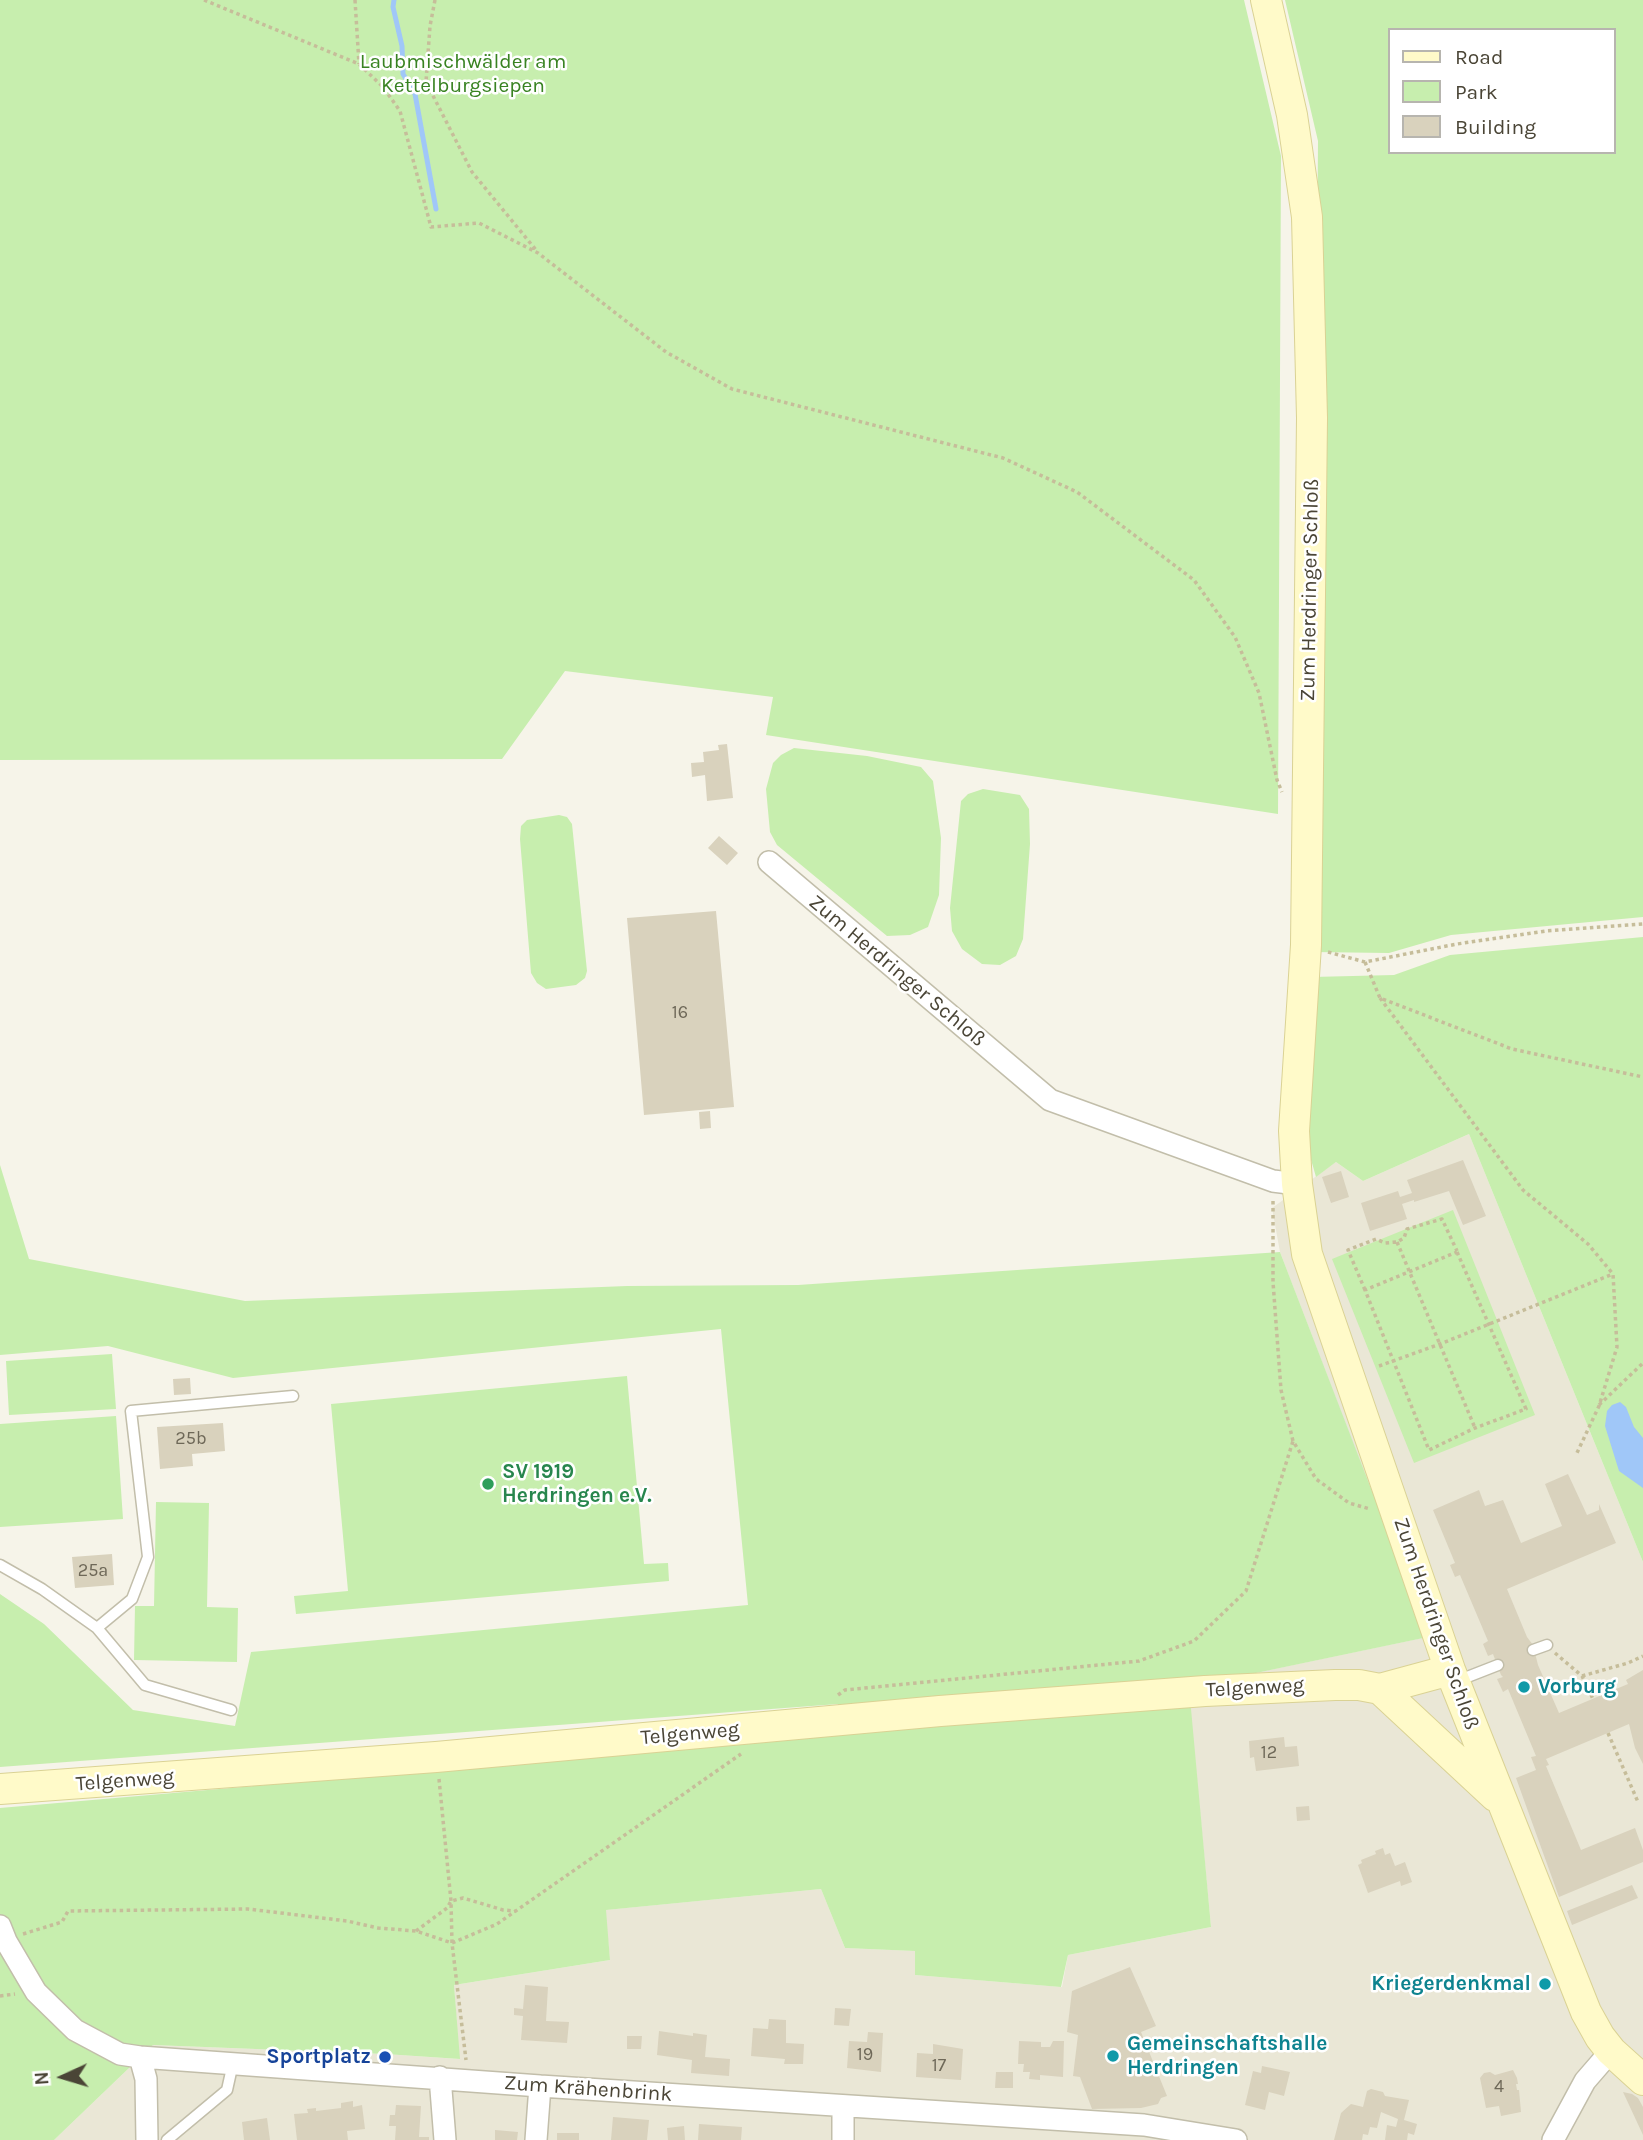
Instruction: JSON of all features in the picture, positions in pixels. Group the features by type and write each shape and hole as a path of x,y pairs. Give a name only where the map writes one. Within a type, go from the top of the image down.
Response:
{"main road":[{"name":"Zum Herdringer Schloß","path":"1266,0 1292,115 1307,217 1312,418 1306,945 1294,1131 1285,1182 1307,1254 1452,1676 1586,2012 1611,2051 1643,2080"},
{"name":"Telgenweg","path":"0,1789 436,1757 1205,1690 1335,1685 1359,1685 1380,1689 1452,1676"},
{"path":"1380,1689 1504,1804"}],"street":[{"name":"Zum Herdringer Schloß","path":"769,862 1050,1100 1285,1182"},
{"name":"Zum Krähenbrink","path":"3,1934 36,1992 75,2030 120,2054 540,2086 1144,2125 1236,2140"},
{"path":"1553,2140 1585,2081 1611,2051"},
{"path":"140,2057 146,2079 147,2140"},
{"path":"440,2077 445,2140"},
{"path":"536,2140 540,2086"},
{"path":"843,2107 843,2140"}],"lane":[{"path":"97,1628 132,1599 148,1557 131,1411 293,1396"},
{"path":"0,1565 42,1589 97,1628 145,1685 231,1710"},
{"path":"1533,1650 1547,1645"},
{"path":"1452,1676 1498,1665"},
{"path":"167,2140 227,2090 233,2063"}],"path":[{"path":"204,0 359,64 383,87 400,111 431,227 479,223 538,253 666,352 732,389 1003,458 1077,492 1194,580 1235,637 1259,693 1277,780 1287,803"},
{"path":"355,0 359,64"},
{"path":"435,0 425,82 472,172 538,253"},
{"path":"1306,945 1365,962 1457,944 1546,931 1643,924"},
{"path":"1365,962 1380,998 1522,1190 1588,1244 1613,1274 1617,1347 1599,1406 1576,1455"},
{"path":"1380,998 1512,1049 1643,1077"},
{"path":"1285,1182 1273,1282 1280,1377 1293,1441 1316,1479 1349,1503 1399,1518"},
{"path":"1442,1219 1525,1409 1475,1428 1429,1450 1348,1250 1376,1239 1397,1242 1404,1238 1407,1229 1442,1219"},
{"path":"1397,1242 1475,1428"},
{"path":"1364,1290 1457,1252"},
{"path":"1379,1366 1613,1274"},
{"path":"1599,1406 1643,1363"},
{"path":"1547,1645 1583,1676 1593,1699"},
{"path":"1583,1676 1643,1656"},
{"path":"1608,1733 1638,1802"},
{"path":"436,1757 451,1901 452,1943 468,2080"},
{"path":"451,1901 470,1899 503,1910 516,1911"},
{"path":"3,1934 62,1922 68,1911 248,1909 416,1931 447,1908 451,1901"}],"shaded area":[{"path":"1469,1134 1643,1562 1643,2140 54,2140 153,2045 459,2059 454,1985 610,1960 605,1910 821,1889 845,1948 916,1951 915,1975 1062,1987 1068,1955 1211,1927 1188,1687 1427,1637 1280,1252 1272,1208 1336,1162 1363,1181"}],"green space":[{"name":"Laubmischwälder am Kettelburgsiepen","path":"0,0 1244,0 1281,156 1278,814 766,735 773,697 565,671 502,759 0,760"},
{"path":"1285,0 1643,0 1643,917 1451,935 1389,953 1312,952 1318,141"},
{"path":"794,748 867,756 921,767 933,781 941,838 939,895 928,927 910,935 887,936 777,845 770,832 766,789 773,763"},
{"path":"983,789 1020,795 1029,809 1030,844 1023,939 1016,956 1000,965 982,964 962,949 952,931 950,908 961,801 968,794"},
{"path":"559,815 567,817 572,824 587,971 585,978 576,985 546,989 537,983 531,973 520,839 521,826 527,820"},
{"path":"1643,937 1643,1562 1469,1134 1363,1181 1336,1162 1316,1177 1304,1135 1312,977 1394,975 1450,955"},
{"path":"0,1165 29,1259 245,1301 627,1286 798,1285 1280,1252 1428,1637 1189,1687 1211,1927 1068,1955 1061,1987 915,1975 915,1951 845,1948 821,1889 606,1910 610,1960 454,1985 460,2059 153,2045 54,2140 0,2140 0,1808 842,1735 838,1704 0,1767 0,1594 44,1624 133,1710 235,1726 251,1652 748,1605 721,1329 233,1378 108,1346 0,1355"},
{"path":"1453,1210 1535,1415 1414,1463 1332,1259"},
{"path":"112,1354 116,1409 9,1415 6,1361"},
{"name":"SV 1919 Herdringen e.V.","path":"627,1376 644,1564 668,1563 669,1581 296,1614 294,1596 348,1591 331,1404"},
{"path":"116,1416 123,1519 0,1527 0,1424"},
{"path":"156,1502 209,1503 207,1607 238,1608 237,1662 134,1660 135,1606 154,1606"}],"water":[{"path":"1620,1402 1626,1407 1634,1427 1643,1438 1643,1488 1619,1471 1605,1426 1607,1411"}],"building":[{"path":"727,744 733,798 707,801 705,775 692,777 691,763 704,762 703,752 719,750 718,745"},
{"path":"719,836 738,853 727,865 708,848"},
{"path":"716,911 734,1107 644,1115 627,918"},
{"path":"710,1111 711,1128 700,1129 699,1112"},
{"path":"1463,1160 1486,1216 1463,1225 1449,1191 1402,1204 1407,1219 1370,1231 1361,1203 1398,1191 1400,1197 1412,1193 1407,1180"},
{"path":"1341,1171 1349,1197 1331,1203 1322,1177"},
{"path":"190,1378 191,1394 174,1395 173,1379"},
{"path":"223,1423 225,1451 192,1454 193,1466 160,1469 157,1427"},
{"name":"Vorburg","path":"1568,1474 1587,1515 1599,1510 1599,1504 1616,1543 1507,1589 1533,1645 1538,1665 1559,1713 1628,1684 1626,1680 1643,1670 1643,1764 1635,1748 1629,1724 1546,1759 1549,1765 1546,1766 1581,1850 1635,1828 1643,1850 1643,1862 1559,1897 1516,1778 1536,1770 1531,1757 1536,1756 1508,1689 1503,1692 1497,1679 1503,1677 1493,1654 1488,1656 1483,1644 1488,1641 1460,1575 1455,1577 1450,1565 1455,1563 1433,1510 1479,1490 1485,1506 1503,1500 1521,1543 1562,1526 1545,1484"},
{"path":"112,1554 114,1585 75,1588 72,1557"},
{"path":"1284,1737 1285,1747 1297,1746 1299,1766 1256,1771 1254,1757 1250,1758 1249,1741"},
{"path":"1309,1806 1310,1820 1297,1821 1296,1807"},
{"path":"1383,1848 1385,1855 1390,1853 1395,1866 1405,1862 1412,1882 1401,1886 1400,1881 1368,1893 1358,1865 1362,1863 1361,1860"},
{"path":"1632,1885 1638,1898 1572,1925 1567,1911"},
{"name":"Gemeinschaftshalle Herdringen","path":"1130,1967 1156,2026 1141,2032 1167,2096 1161,2098 1158,2104 1141,2108 1092,2109 1080,2077 1073,2076 1078,2035 1067,2032 1072,1991"},
{"path":"525,1985 548,1987 546,2021 569,2022 567,2043 521,2040 523,2016 514,2015 514,2008 523,2009"},
{"path":"835,2008 851,2009 849,2026 834,2025"},
{"path":"769,2019 786,2020 786,2043 804,2044 803,2064 784,2064 785,2059 751,2056 753,2028 768,2029"},
{"path":"659,2031 693,2036 693,2033 707,2035 705,2057 730,2059 729,2076 691,2073 692,2060 657,2055"},
{"path":"868,2032 883,2033 881,2072 847,2068 849,2041 867,2042"},
{"path":"627,2036 642,2036 641,2049 627,2049"},
{"path":"1019,2041 1041,2042 1041,2047 1050,2047 1053,2041 1064,2041 1063,2077 1040,2075 1040,2080 1029,2079 1030,2072 1023,2072 1024,2064 1018,2064"},
{"path":"933,2044 963,2049 961,2080 916,2077 917,2053 933,2054"},
{"path":"1262,2066 1290,2072 1284,2096 1269,2092 1265,2110 1245,2105 1253,2071 1261,2073"},
{"path":"1513,2070 1517,2078 1521,2112 1501,2116 1499,2106 1486,2108 1480,2078 1484,2073 1495,2075"},
{"path":"996,2072 1013,2072 1013,2088 995,2088"},
{"path":"1371,2089 1383,2092 1385,2096 1409,2100 1404,2120 1417,2124 1414,2135 1408,2133 1407,2140 1385,2140 1387,2125 1396,2127 1398,2119 1381,2112 1377,2128 1370,2127 1368,2135 1363,2134 1362,2140 1334,2140 1341,2113 1351,2104 1363,2107 1367,2091"},
{"path":"1623,2092 1638,2098 1643,2107 1643,2135"},
{"path":"353,2101 353,2107 362,2105 365,2129 347,2131 348,2140 297,2140 294,2114 308,2113 307,2109 316,2108 316,2111 341,2108 341,2103"},
{"path":"396,2105 421,2106 419,2137 429,2137 429,2140 395,2140 396,2126 389,2126 390,2115 395,2115"},
{"path":"613,2117 649,2120 647,2140 611,2140"},
{"path":"267,2118 270,2140 244,2140 242,2122"},
{"path":"699,2124 742,2127 741,2140 698,2140"},
{"path":"684,2126 685,2140 668,2140 667,2128"},
{"path":"495,2130 518,2132 517,2140 495,2140"},
{"path":"557,2133 579,2133 579,2140 557,2140"}],"waterway":[{"path":"394,0 393,7 402,46 403,74 415,94 436,209"}],"place":[{"name":"SV 1919 Herdringen e.V.","path":"488,1484"},
{"name":"Vorburg","path":"1524,1687"},
{"name":"Kriegerdenkmal","path":"1545,1984"},
{"name":"Gemeinschaftshalle Herdringen","path":"1113,2056"},
{"name":"Sportplatz","path":"385,2057"}]}
